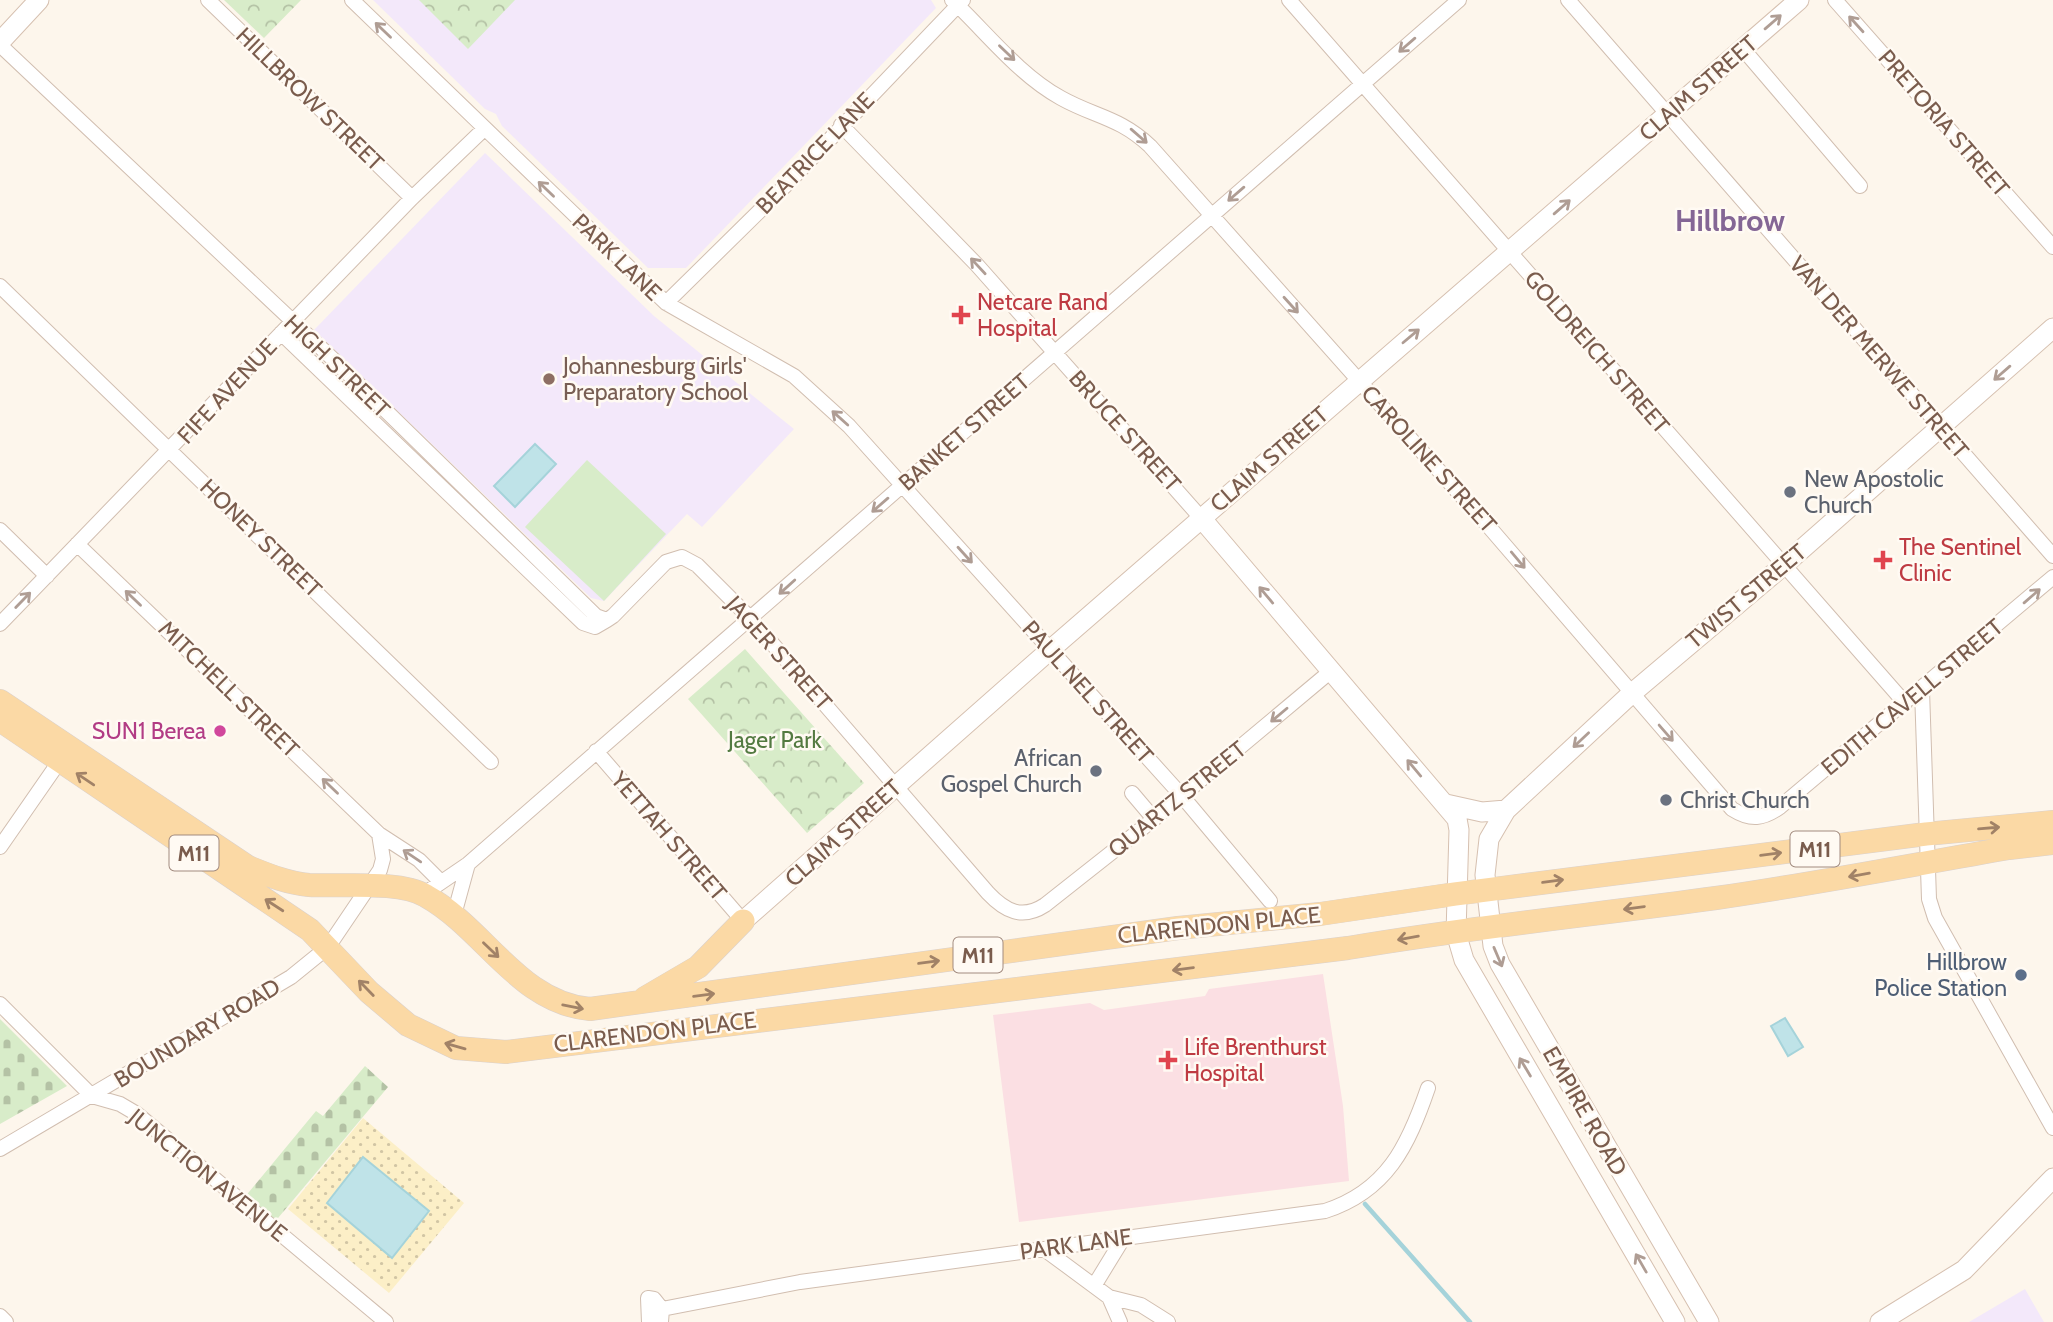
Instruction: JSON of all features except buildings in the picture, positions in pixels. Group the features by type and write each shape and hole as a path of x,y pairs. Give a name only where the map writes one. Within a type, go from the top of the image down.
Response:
{"main road":[{"name":"M11","path":"0,701 248,867 291,882 369,888 432,888"},
{"name":"M11","path":"0,720 284,912 328,947"},
{"name":"CLARENDON PLACE","path":"432,888 454,915 531,987 556,1003 590,1010 1059,944 1320,914 1455,894 1926,834 2053,822"},
{"name":"CLARENDON PLACE","path":"328,947 369,992 408,1025 456,1048 506,1052 1491,929 1730,895 2053,843"},
{"path":"636,1004 698,967 743,922"}],"street":[{"path":"0,43 39,0"},
{"name":"HILLBROW STREET","path":"208,0 412,198"},
{"name":"PARK LANE","path":"352,0 666,303 794,376 849,426 903,486"},
{"name":"GOLDREICH STREET","path":"1289,0 1905,704"},
{"name":"BANKET STREET","path":"432,888 468,864 1459,0"},
{"name":"VAN DER MERWE STREET","path":"1568,0 2053,556"},
{"name":"CLAIM STREET","path":"743,922 1050,650 1798,0"},
{"name":"PRETORIA STREET","path":"1835,0 2053,247"},
{"name":"CAROLINE STREET","path":"958,2 1035,80 1079,106 1123,123 1135,131 1359,380 1732,809 1751,818 1769,814"},
{"name":"BEATRICE LANE","path":"666,303 789,182 958,2"},
{"name":"HIGH STREET","path":"0,43 287,328 596,617 607,620 657,570 675,558"},
{"path":"1743,49 1860,186"},
{"name":"BRUCE STREET","path":"841,125 976,265 1055,353 1202,519 1446,804 1457,819 1459,830 1455,894"},
{"name":"FIFE AVENUE","path":"0,624 412,198 484,129"},
{"name":"HONEY STREET","path":"0,286 491,762"},
{"name":"TWIST STREET","path":"1486,890 1489,839 1506,810 1631,694 1785,564 2053,328"},
{"name":"PAUL NEL STREET","path":"903,486 1182,796 1270,901"},
{"path":"0,530 47,576"},
{"name":"MITCHELL STREET","path":"77,544 379,834 419,860 432,888"},
{"name":"JAGER STREET","path":"675,558 682,557 697,565 751,619 988,893 998,904 1016,913"},
{"name":"EDITH CAVELL STREET","path":"1769,814 1922,690 2053,577"},
{"name":"QUARTZ STREET","path":"1016,913 1028,914 1045,905 1154,820 1331,671"},
{"path":"1922,690 1929,900 1935,918 2053,1128"},
{"path":"0,733 50,756 0,847"},
{"name":"YETTAH STREET","path":"596,751 743,922"},
{"path":"1132,793 1154,820"},
{"path":"1446,804 1482,812 1506,810"},
{"path":"369,888 383,859 379,834"},
{"path":"454,915 468,864"},
{"name":"BOUNDARY ROAD","path":"0,1149 275,988 328,947 369,888"},
{"name":"EMPIRE ROAD","path":"1486,890 1491,929 1500,964 1710,1322"},
{"name":"EMPIRE ROAD","path":"1455,894 1456,933 1464,960 1675,1322"},
{"name":"JUNCTION AVENUE","path":"0,1004 92,1096 120,1104 137,1114 386,1322"},
{"name":"PARK LANE","path":"649,1322 648,1298 654,1299 662,1315 778,1286 1325,1211 1341,1206 1380,1179 1395,1162 1413,1133 1428,1088"},
{"path":"1880,1322 1964,1270 2053,1178"},
{"path":"1094,1286 1124,1237"},
{"path":"1044,1249 1109,1297 1141,1306 1168,1322"},
{"path":"1109,1297 1120,1322"},
{"path":"0,1317 6,1322"}],"shaded area":[{"path":"373,0 931,0 936,8 686,268 648,268 502,126 496,114 485,109"},
{"name":"Johannesburg Girls' Preparatory School","path":"485,153 654,316 794,429 702,527 687,514 604,601 591,598 314,330"},
{"name":"Life Brenthurst Hospital","path":"1323,974 1343,1106 1349,1181 1019,1222 993,1015 1090,1003 1104,1010 1205,996 1209,989"},
{"path":"2025,1289 2044,1322 1969,1322"}],"green space":[{"path":"224,0 301,0 264,38"},
{"path":"419,0 515,0 468,49"},
{"path":"587,460 666,534 604,601 525,527"},
{"name":"Jager Park","path":"745,649 864,783 807,833 688,699"},
{"path":"0,1019 67,1086 0,1124"},
{"path":"365,1066 388,1087 273,1224 244,1198 316,1111 323,1116"}],"sand":[{"path":"363,1118 464,1203 389,1293 288,1209"}],"water":[{"path":"535,444 556,464 515,507 494,486"},
{"path":"1785,1018 1803,1047 1788,1056 1771,1026"},
{"path":"363,1157 429,1211 392,1258 327,1203"}],"waterway":[{"path":"1365,1204 1470,1322"}],"place":[{"name":"Netcare Rand Hospital","path":"961,315"},
{"name":"Johannesburg Girls' Preparatory School","path":"549,379"},
{"name":"New Apostolic Church","path":"1790,492"},
{"name":"The Sentinel Clinic","path":"1883,560"},
{"name":"SUN1 Berea","path":"220,731"},
{"name":"African Gospel Church","path":"1096,771"},
{"name":"Christ Church","path":"1666,800"},
{"name":"Hillbrow Police Station","path":"2021,975"},
{"name":"Life Brenthurst Hospital","path":"1168,1060"}],"district":[{"name":"Hillbrow","path":"1730,220"}]}
